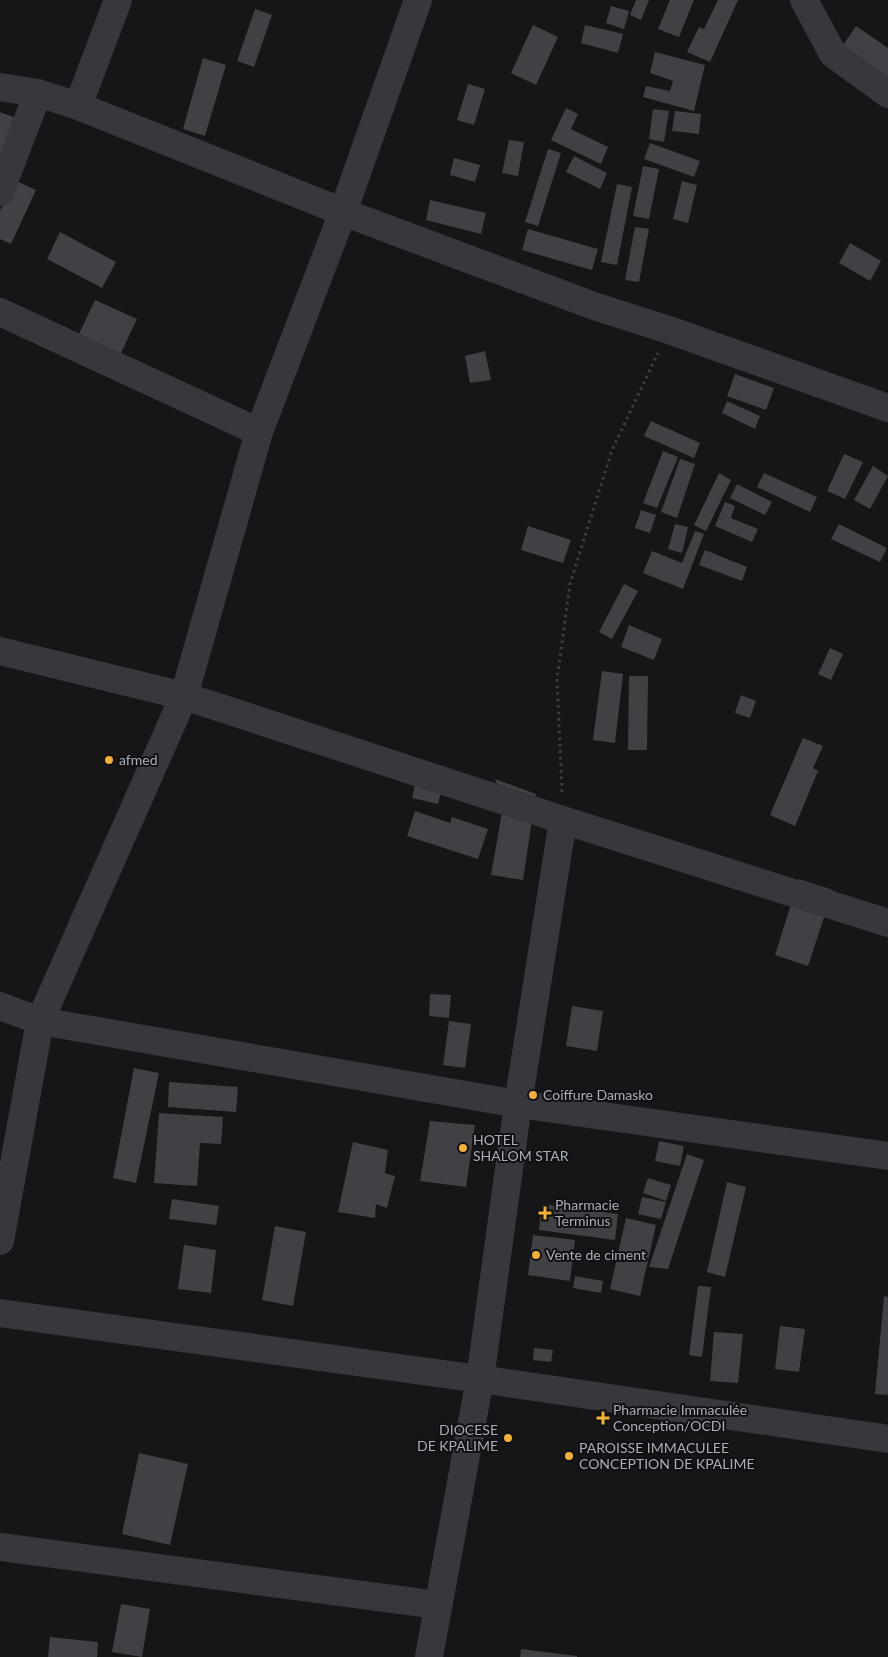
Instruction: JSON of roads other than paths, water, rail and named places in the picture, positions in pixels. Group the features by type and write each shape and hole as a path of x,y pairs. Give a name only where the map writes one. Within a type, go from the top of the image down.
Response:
{"street":[{"path":"78,106 118,0"},
{"path":"0,1241 40,1021 184,696 258,432 344,212 418,0"},
{"path":"804,0 832,54 888,94"},
{"path":"0,87 38,93 78,106 344,212 594,306 669,330 888,408"},
{"path":"0,192 38,93"},
{"path":"0,312 258,432"},
{"path":"0,651 184,696 563,820 888,923"},
{"path":"429,1657 480,1379 518,1104 563,820"},
{"path":"0,1006 40,1021 518,1104 888,1156"},
{"path":"0,1314 480,1379 888,1439"},
{"path":"0,1547 438,1605"}],"place":[{"name":"afmed","path":"109,760"},
{"name":"Coiffure Damasko","path":"533,1095"},
{"name":"HOTEL SHALOM STAR","path":"463,1148"},
{"name":"Pharmacie Terminus","path":"545,1213"},
{"name":"Vente de ciment","path":"536,1255"},
{"name":"Pharmacie Immaculée Conception/OCDI","path":"603,1418"},
{"name":"DIOCESE DE KPALIME","path":"508,1438"},
{"name":"PAROISSE IMMACULEE CONCEPTION DE KPALIME","path":"569,1456"}]}
